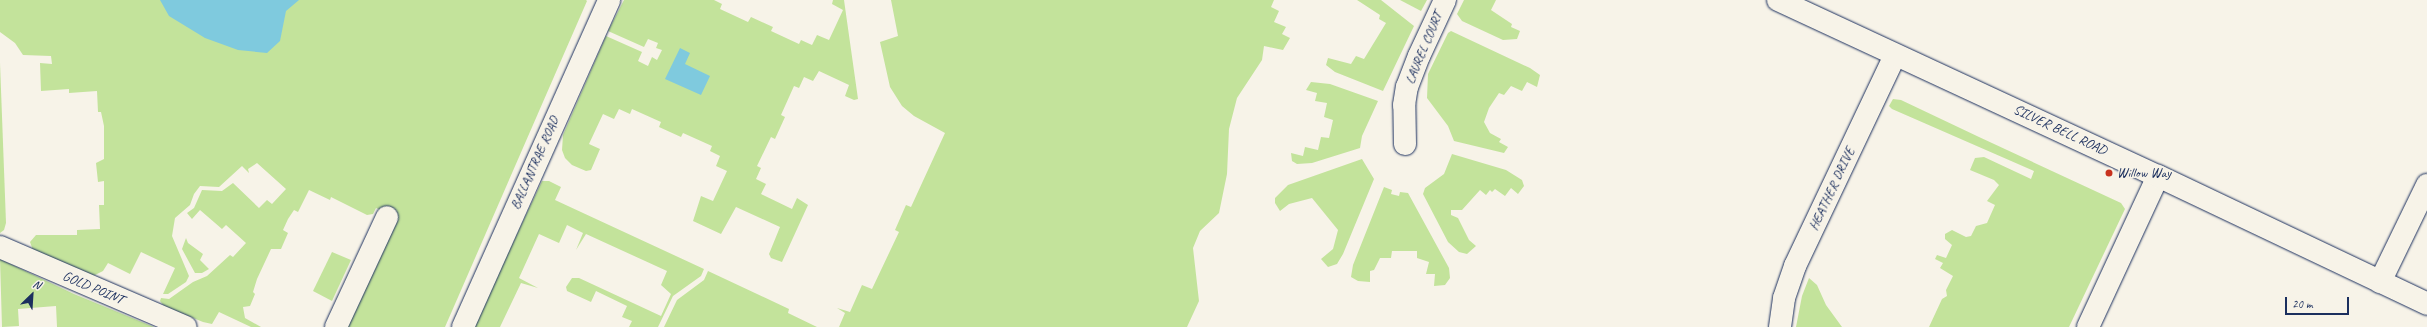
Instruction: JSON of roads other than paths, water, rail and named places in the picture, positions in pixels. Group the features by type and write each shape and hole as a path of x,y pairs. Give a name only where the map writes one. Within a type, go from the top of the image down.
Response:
{"street":[{"name":"BALLANTRAE ROAD","path":"463,327 609,0"},
{"name":"LAUREL COURT","path":"1405,144 1404,105 1407,87 1419,56 1445,0"},
{"name":"SILVER BELL ROAD","path":"1778,0 2158,176 2427,304"},
{"name":"HEATHER DRIVE","path":"1780,327 1784,298 1795,266 1895,55"},
{"path":"2088,327 2158,176"},
{"path":"2380,282 2427,185"},
{"path":"336,327 387,217"},
{"name":"GOLD POINT","path":"0,247 186,327"}],"water":[{"path":"160,0 299,0 286,11 280,41 267,53 238,50 205,38 169,16"},
{"path":"680,48 690,53 685,64 710,76 701,95 665,79"}],"place":[{"name":"Willow Way","path":"2109,173"}]}
